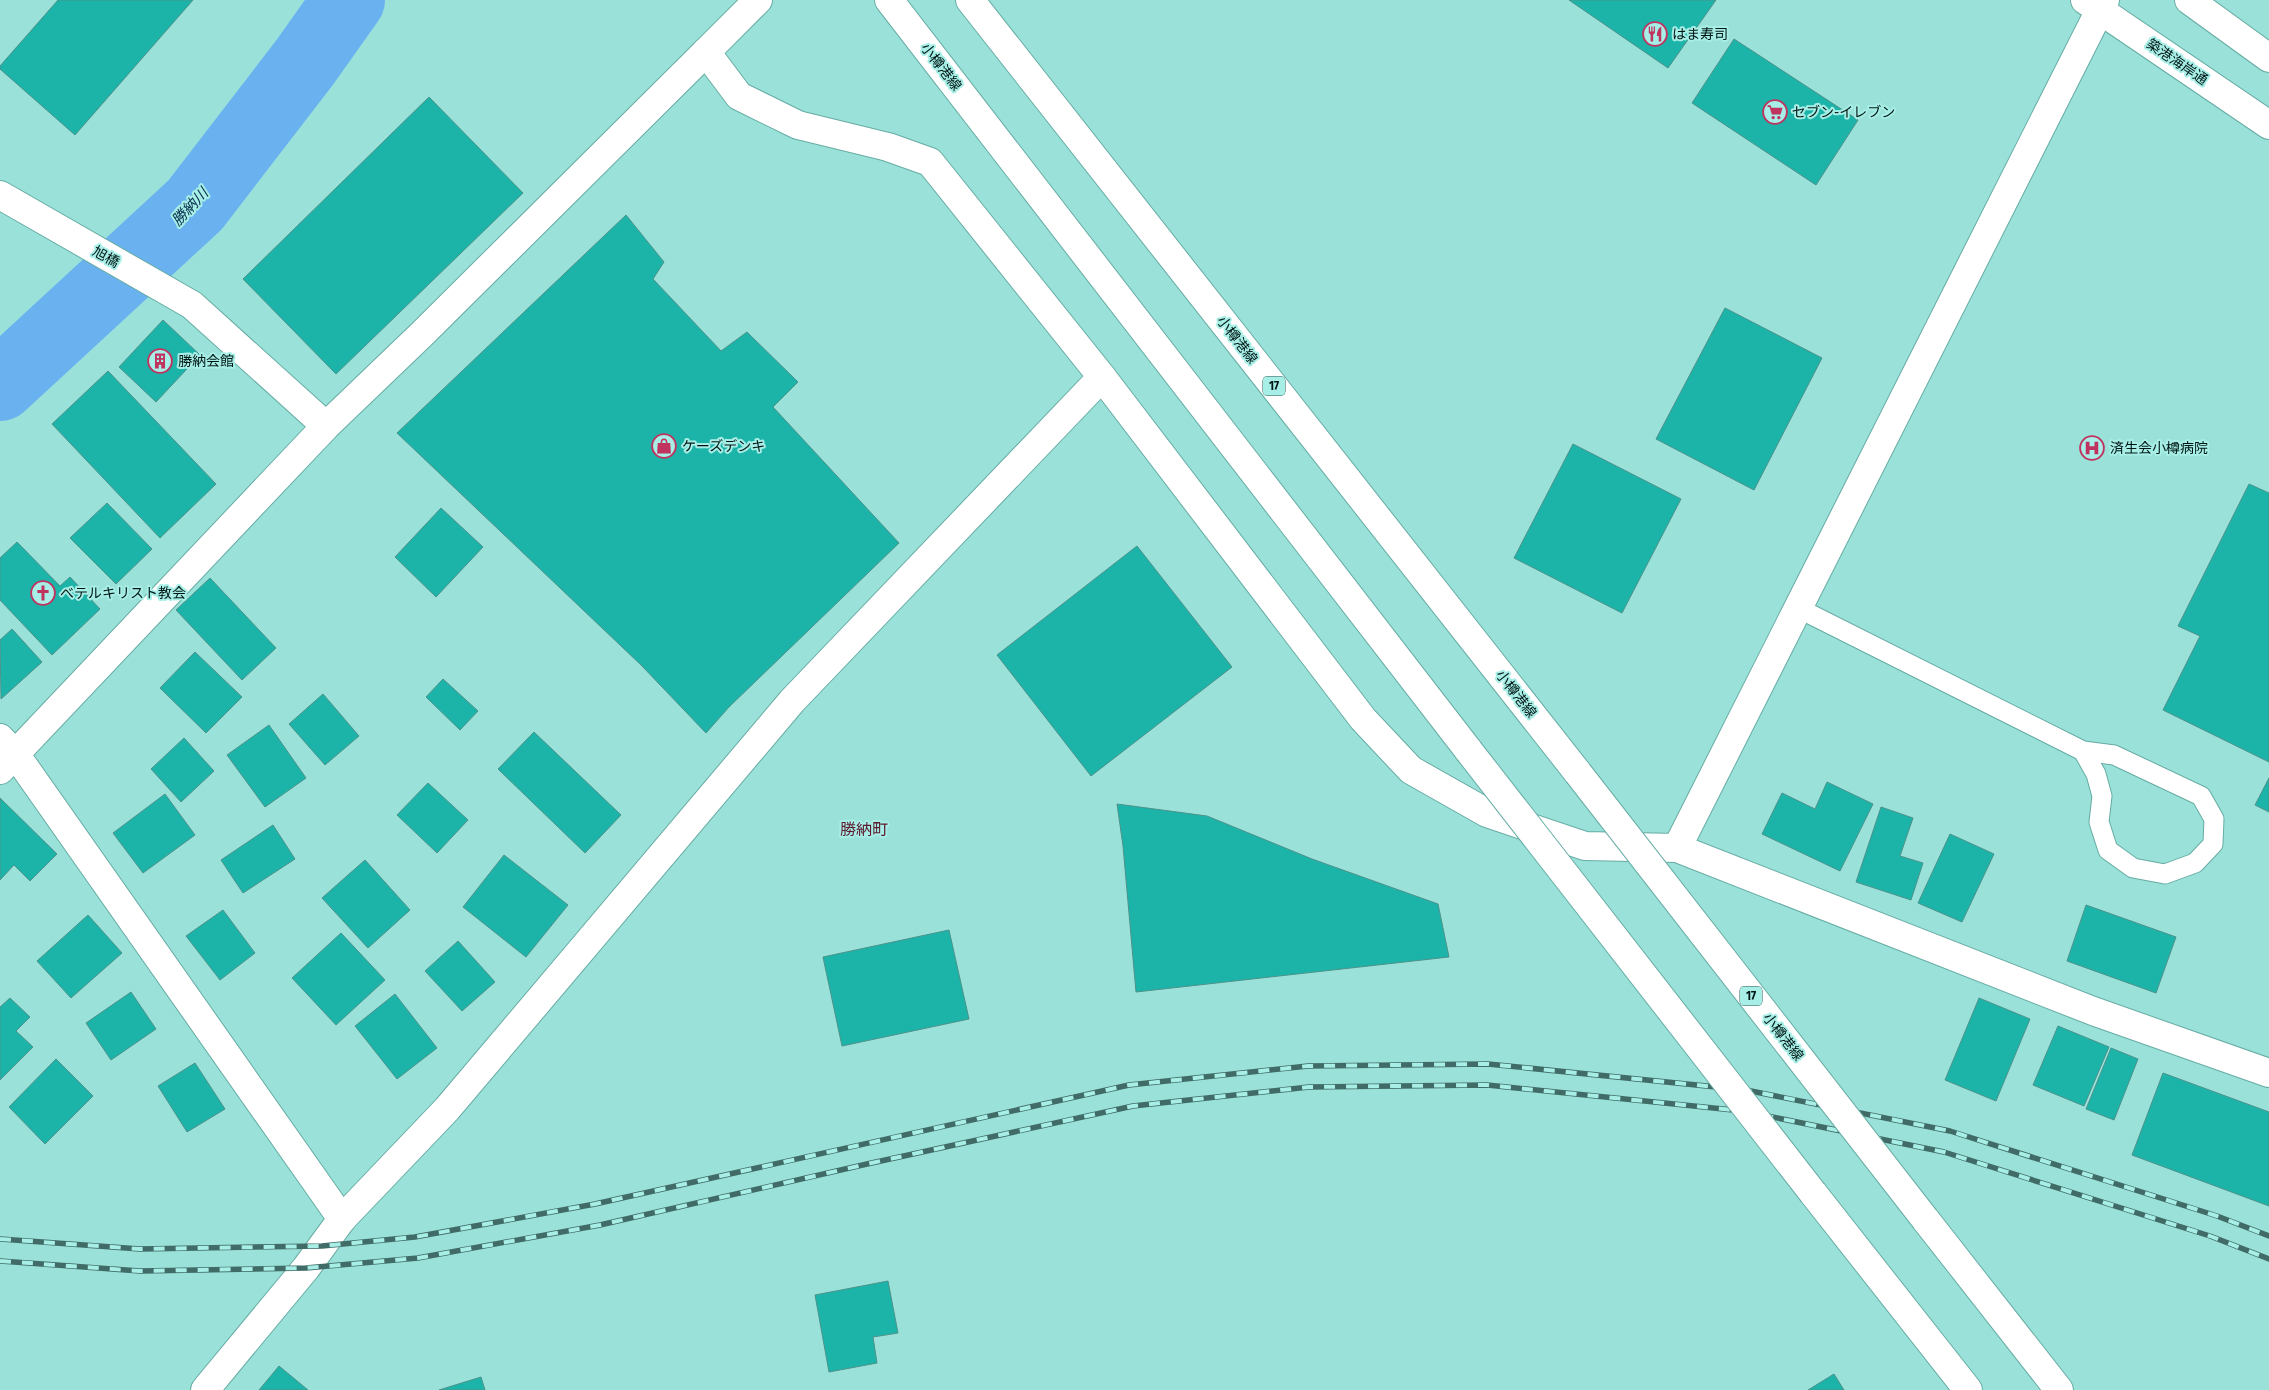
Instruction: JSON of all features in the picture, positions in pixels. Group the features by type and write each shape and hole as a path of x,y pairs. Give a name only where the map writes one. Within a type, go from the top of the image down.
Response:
{"street":[{"path":"342,1219 5,754 326,426 422,334 758,0"},
{"name":"小樽港線","path":"889,0 1468,750 1968,1390"},
{"name":"小樽港線","path":"970,0 1578,773 2059,1390"},
{"path":"2189,0 2269,58"},
{"path":"1677,848 2097,4"},
{"name":"築港海岸通","path":"2097,4 2269,125"},
{"path":"706,52 738,96 798,125 888,147 930,162 1102,377 1363,720 1411,770 1487,813 1585,846 1677,848 2093,1011 2269,1073"},
{"name":"旭橋","path":"10,202 192,305 326,426"},
{"path":"205,1390 306,1268 342,1219 447,1108 792,700 1102,377"}],"lane":[{"path":"1798,608 2083,751 2114,755 2201,796 2214,819 2213,844 2195,863 2165,874 2133,868 2108,850 2099,822 2102,796 2096,774 2083,751"}],"building":[{"path":"58,0 193,0 75,135 0,69 0,66"},
{"name":"はま寿司","path":"1569,0 1716,0 1668,68"},
{"name":"セブン-イレブン","path":"1734,39 1858,120 1816,185 1692,103"},
{"path":"429,97 523,193 336,374 243,279"},
{"path":"626,215 664,262 653,279 721,351 747,332 798,382 773,407 899,543 729,707 706,733 641,665 397,433"},
{"path":"1725,308 1822,358 1754,490 1656,439"},
{"name":"勝納会館","path":"163,320 200,355 156,402 119,367"},
{"path":"108,371 216,484 160,538 52,424"},
{"path":"1573,444 1681,499 1622,613 1514,558"},
{"path":"2249,484 2269,493 2269,762 2163,710 2200,636 2178,626"},
{"path":"107,503 152,549 116,584 70,538"},
{"path":"441,508 483,547 436,597 395,557"},
{"name":"べテルキリスト教会","path":"17,542 60,586 70,577 100,609 52,655 0,600 0,558"},
{"path":"1137,546 1232,667 1091,776 997,655"},
{"path":"210,578 276,648 242,680 176,610"},
{"path":"12,629 42,662 1,699 0,640"},
{"path":"195,652 242,697 206,733 160,688"},
{"path":"443,679 478,711 460,730 426,697"},
{"path":"323,694 359,736 325,765 289,724"},
{"path":"269,725 306,778 265,807 227,755"},
{"path":"534,732 621,815 585,853 498,769"},
{"path":"184,738 214,771 181,802 151,769"},
{"path":"2269,778 2269,812 2255,805"},
{"path":"1827,782 1873,804 1840,871 1762,834 1782,793 1815,809"},
{"path":"428,783 468,820 437,853 397,815"},
{"path":"165,794 195,835 143,873 113,833"},
{"path":"0,798 57,854 30,881 14,865 0,880"},
{"path":"1117,804 1207,816 1312,859 1438,904 1449,957 1136,992 1123,846"},
{"path":"1881,807 1913,818 1900,856 1923,863 1911,900 1856,882"},
{"path":"273,825 295,859 243,893 221,860"},
{"path":"1950,834 1994,854 1962,922 1918,903"},
{"path":"504,855 568,905 526,957 463,907"},
{"path":"365,860 410,910 368,948 322,898"},
{"path":"2086,905 2176,937 2156,993 2067,961"},
{"path":"223,910 255,953 220,980 186,936"},
{"path":"88,915 122,953 71,998 37,961"},
{"path":"949,930 969,1019 842,1046 823,957"},
{"path":"341,933 385,980 336,1025 292,978"},
{"path":"458,941 495,982 462,1011 425,971"},
{"path":"131,992 156,1029 111,1060 86,1023"},
{"path":"395,994 437,1048 397,1079 355,1026"},
{"path":"10,998 30,1017 16,1031 33,1047 0,1080 0,1007"},
{"path":"1979,998 2030,1019 1996,1101 1945,1080"},
{"path":"2058,1026 2109,1047 2084,1106 2033,1085"},
{"path":"2111,1048 2138,1059 2114,1120 2086,1109"},
{"path":"56,1059 93,1096 45,1144 9,1107"},
{"path":"195,1063 225,1109 187,1132 158,1086"},
{"path":"2163,1073 2269,1112 2269,1206 2132,1155"},
{"path":"888,1281 898,1333 873,1337 877,1363 829,1372 815,1295"},
{"path":"279,1366 308,1390 259,1390"},
{"path":"1834,1374 1844,1390 1808,1390"},
{"path":"481,1377 485,1390 439,1390"}],"waterway":[{"name":"勝納川","path":"0,385 195,205 305,62 349,0"}],"railway":[{"path":"0,1239 140,1249 322,1246 415,1237 595,1204 1129,1085 1308,1066 1488,1064 1746,1090 1950,1131 2217,1216 2269,1236"},
{"path":"0,1261 140,1271 306,1268 418,1258 600,1225 1133,1106 1309,1087 1487,1085 1743,1111 1944,1152 2210,1236 2269,1259"}],"place":[{"name":"はま寿司","path":"1655,34"},
{"name":"セブン-イレブン","path":"1775,112"},
{"name":"勝納会館","path":"160,361"},
{"name":"ケーズデンキ","path":"664,446"},
{"name":"済生会小樽病院","path":"2092,448"},
{"name":"べテルキリスト教会","path":"43,593"}],"district":[{"name":"勝納町","path":"864,829"}]}
